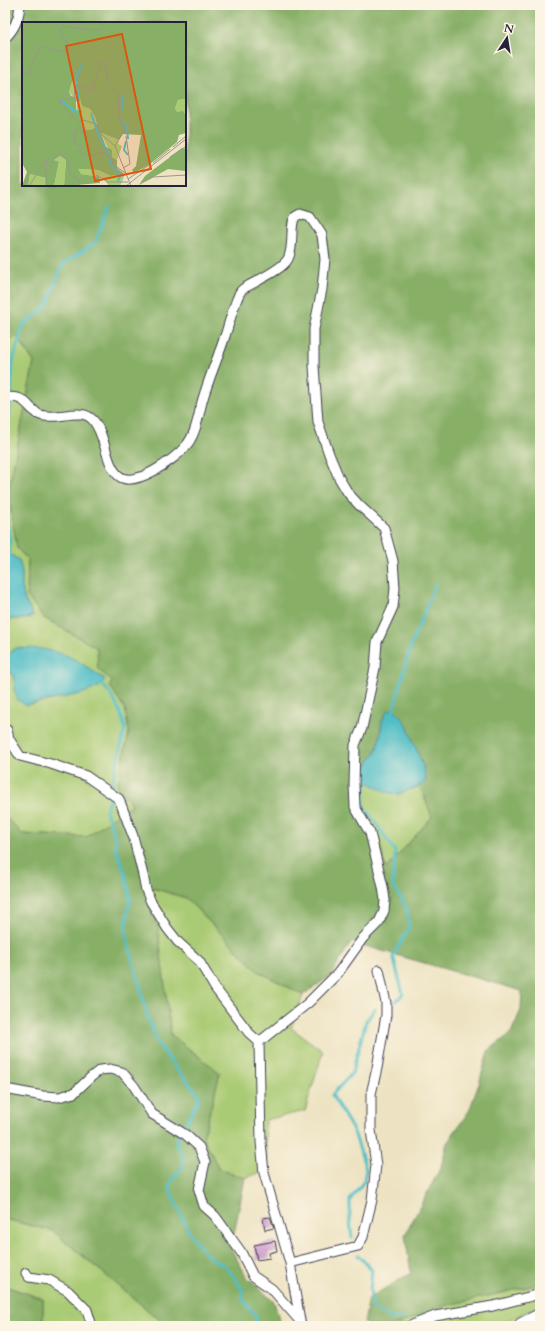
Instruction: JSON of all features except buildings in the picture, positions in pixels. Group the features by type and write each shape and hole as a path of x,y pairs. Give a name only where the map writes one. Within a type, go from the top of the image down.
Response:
{"highway":[{"path":"522,1326 540,1317"}],"street":[{"path":"5,38 17,22 20,5"},
{"path":"5,397 17,397 23,399 37,413 48,417 73,414 84,415 93,420 100,432 112,469 119,477 129,479 144,476 156,470 173,458 186,446 195,428 232,313 241,291 271,274 287,260 292,246 292,226 295,217 300,214 310,217 316,223 322,235 325,259 322,289 314,329 314,366 318,422 339,478 348,493 384,528 393,561 395,588 393,607 377,642 375,668 362,728 355,745 354,784 355,807 370,833 384,887 385,900 384,911 379,922 363,938 338,973 308,1003 260,1042"},
{"path":"7,730 9,739 20,756 51,764 86,776 118,799 122,805 133,836 144,875 146,890 151,902 167,928 178,942 198,961 215,988 249,1033 260,1042"},
{"path":"290,1263 358,1246 363,1238 372,1200 376,1165 371,1130 371,1094 386,1015 386,1003 379,970"},
{"path":"260,1042 261,1142 264,1173 290,1263 300,1323"},
{"path":"5,1089 43,1096 59,1097 74,1093 91,1076 100,1070 110,1069 122,1072 134,1086 152,1114 186,1134 199,1146 206,1162 199,1190 204,1206 215,1216 241,1252 253,1276 272,1289 300,1323"},
{"path":"26,1273 29,1277 49,1280 68,1291 87,1310 92,1326"},
{"path":"414,1325 435,1316 493,1306 540,1294"}],"green space":[{"path":"5,5 540,5 540,1284 444,1306 393,1326 370,1326 364,1323 369,1298 411,1273 405,1235 441,1167 447,1143 469,1111 479,1084 488,1051 511,1033 521,1010 522,991 351,942 331,975 303,995 258,971 186,898 153,888 171,1035 220,1073 203,1137 219,1169 245,1178 231,1249 247,1277 274,1302 281,1326 183,1326 162,1322 53,1231 5,1219 5,816 22,834 86,837 132,804 117,787 129,732 125,709 110,686 112,681 98,669 97,648 44,618 27,596 28,560 17,548 8,493 34,362 17,336 5,341","holes":["382,721 412,739 423,766 426,780 420,786 432,817 386,869 377,836 358,803 361,779 367,765 376,751 380,738"]},
{"path":"16,336 34,362 8,493 17,548 28,560 27,596 44,618 98,648 98,669 112,681 110,686 125,709 129,732 117,787 132,804 86,837 22,834 5,816 5,619 24,619 33,616 24,598 22,572 19,560 9,554 5,557 5,341","holes":["7,665 57,699 26,705 14,690 14,680"]},
{"path":"361,779 398,794 420,786 432,817 386,869 377,836 358,803"},
{"path":"152,888 186,898 258,971 303,995 291,1028 323,1051 305,1111 265,1120 267,1170 245,1178 219,1169 203,1137 220,1073 171,1035"},
{"path":"5,1219 53,1231 162,1322 183,1326 43,1326 43,1299 5,1286"},
{"path":"540,1284 540,1300 537,1307 496,1326 393,1326 444,1306"},
{"path":"5,1286 43,1299 43,1326 5,1326"}],"water":[{"path":"9,554 19,560 22,572 24,598 33,616 24,619 5,619 5,557"},
{"path":"15,648 32,648 54,651 77,661 105,679 99,687 81,694 26,705 18,700 14,690 15,684 13,676 7,665 8,656"},
{"path":"393,709 400,715 407,725 423,766 426,780 420,786 398,794 389,793 361,779 367,765 376,751 380,738 382,721 387,711"}],"waterway":[{"path":"5,440 10,411 13,361 23,325 47,306 62,265 95,243 109,207"},
{"path":"5,512 10,540 9,558"},
{"path":"393,712 410,648 435,585"},
{"path":"99,683 108,690 112,696 119,710 125,728 106,811 116,840 115,847 125,872 129,892 130,901 126,932 130,950 148,1019 158,1044 199,1095 198,1101 177,1139 176,1145 183,1156 183,1166 173,1178 170,1185 171,1193 190,1233 200,1248 210,1258 225,1266 242,1289 243,1300 256,1316 256,1326"},
{"path":"369,780 367,782 363,797 364,806 395,851 393,886 407,908 409,928 393,956 403,994 394,1003"},
{"path":"352,1238 350,1200 364,1181 366,1169 354,1132 332,1095 352,1073 366,1021 375,1009"},
{"path":"358,1255 372,1270 370,1290 373,1309 391,1318 404,1319"}]}
